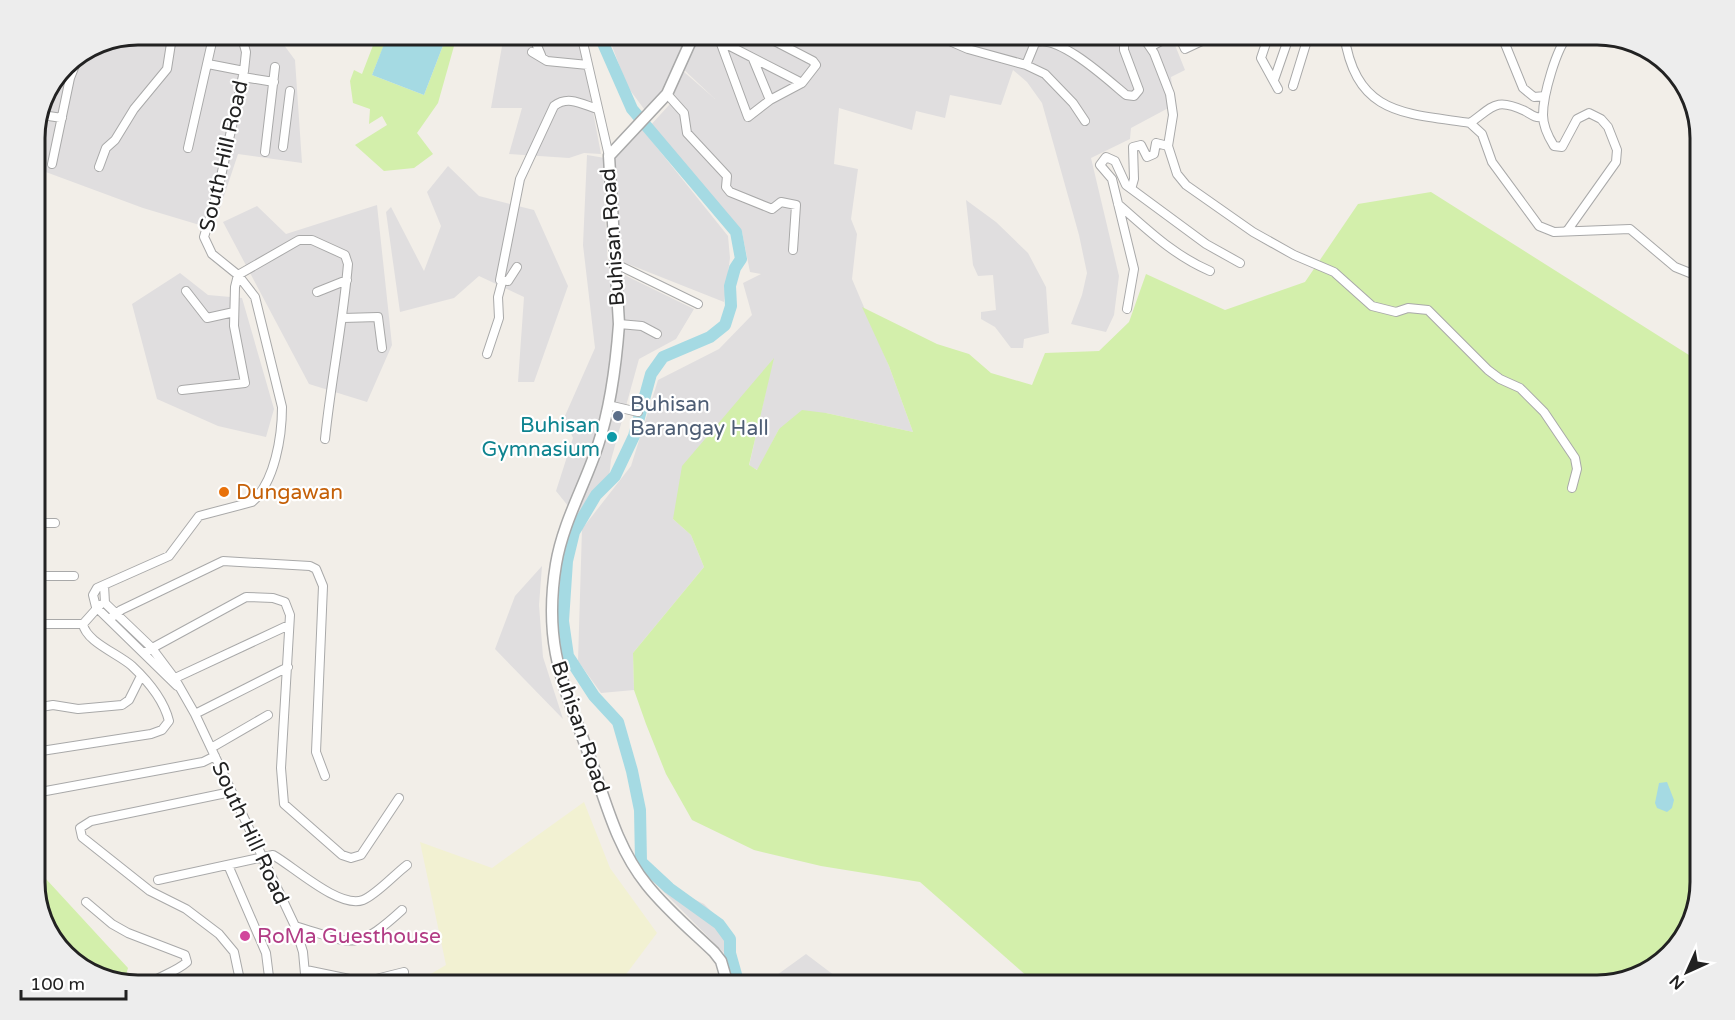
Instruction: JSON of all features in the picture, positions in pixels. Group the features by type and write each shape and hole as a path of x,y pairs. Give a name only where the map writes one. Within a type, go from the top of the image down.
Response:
{"street":[{"path":"99,167 106,148 115,140 134,109 167,69 174,45"},
{"path":"188,148 211,45"},
{"name":"South Hill Road","path":"104,585 169,556 199,516 248,504 265,487 280,435 282,407 255,297 238,275 212,254 205,243 204,231 218,190 243,74 246,52 244,45"},
{"path":"537,45 541,55 547,61 588,65"},
{"path":"583,45 609,156"},
{"name":"Buhisan Road","path":"689,45 667,94 609,156 619,324 608,405 598,444 566,527 556,565 552,631 556,661 574,722 629,859 648,886 714,952 721,961 725,975"},
{"path":"721,45 748,117 770,100 802,83 816,63 782,45"},
{"path":"727,45 802,83"},
{"path":"959,45 1026,65 1045,74 1073,102 1085,121"},
{"path":"1026,65 1034,45"},
{"path":"1053,45 1072,53 1126,95 1134,96 1139,90 1124,45"},
{"path":"1154,45 1150,47 1172,107 1168,146 1177,174 1186,185 1253,232 1294,255 1334,272 1372,306 1396,312 1419,308 1428,310 1476,359 1500,379 1520,388 1544,412 1575,458 1577,469 1572,488"},
{"path":"1265,45 1261,58 1276,84 1287,45"},
{"path":"1293,86 1306,45"},
{"path":"1346,45 1349,64 1362,86 1390,109 1470,123 1478,128 1492,162 1539,226 1554,232 1630,229 1675,267 1690,273"},
{"path":"1505,45 1523,88 1534,97 1545,96"},
{"path":"1564,45 1545,96 1542,117 1550,139 1554,146 1562,147 1576,120 1589,113 1601,119 1608,127 1617,150 1613,167 1567,231"},
{"path":"532,52 541,55"},
{"path":"753,59 770,100"},
{"path":"208,64 274,82"},
{"path":"265,152 275,68"},
{"path":"52,164 72,73"},
{"path":"283,147 290,91"},
{"path":"667,94 684,113 687,133 727,176 726,187 730,192 768,208 775,208 782,202 796,205 793,250"},
{"path":"487,354 499,318 498,297 502,282 499,277 520,179 554,106 563,100 573,100 597,110"},
{"path":"1470,123 1488,108 1499,104 1535,117 1542,117"},
{"path":"272,107 287,110"},
{"path":"48,115 62,118"},
{"path":"1131,186 1134,179 1133,147 1141,145 1147,157 1154,154 1156,143 1168,146"},
{"path":"1127,309 1134,269 1112,179 1102,170 1101,161 1106,158 1114,161 1124,181 1206,244 1240,263"},
{"path":"1118,203 1156,240 1190,263 1210,271"},
{"path":"182,390 245,383 238,352 234,312 238,275 299,240 312,240 345,255 348,264 344,318 331,379 325,439"},
{"path":"614,263 698,304"},
{"path":"502,282 511,279 517,267"},
{"path":"317,292 346,280"},
{"path":"186,291 207,318 234,312"},
{"path":"344,318 378,317 382,348"},
{"path":"619,324 642,326 657,334"},
{"path":"608,405 638,412"},
{"path":"45,523 55,523"},
{"path":"113,616 223,561 310,566 316,569 323,586 316,752 325,777"},
{"path":"45,576 74,576"},
{"path":"83,624 96,607 105,603 104,585 94,591 96,607"},
{"path":"148,650 250,597 285,602 289,610 289,625 281,768 284,804 342,855 351,858 361,855 399,798"},
{"name":"South Hill Road","path":"105,603 113,616 148,650 175,682 195,714 260,857 295,926 306,975"},
{"name":"South Hill Road","path":"96,607 113,616"},
{"path":"45,624 83,624"},
{"path":"45,750 151,734 162,730 169,721 165,706 141,676 133,667 87,633 83,624"},
{"path":"175,682 289,625"},
{"path":"195,714 288,667"},
{"path":"45,706 53,705 78,709 122,705 129,700 141,676"},
{"path":"45,791 203,762 213,752 268,716"},
{"path":"231,792 91,821 80,828 82,837 150,891 186,909 219,934 234,952 238,975"},
{"path":"158,880 273,855 316,885 357,901 367,898 407,865"},
{"path":"228,864 266,953 269,975"},
{"path":"86,902 120,928 185,955 187,962 184,965 163,975"},
{"path":"295,926 354,942 377,933 402,910"},
{"path":"306,970 330,975"},
{"path":"392,975 404,972"}],"shaded area":[{"path":"284,45 295,60 302,163 238,154 213,229 143,208 45,172 45,132 48,114 64,81 91,57 120,47"},
{"path":"502,45 581,45 601,154 584,153 569,158 509,154 522,108 491,108"},
{"path":"612,45 1175,45 1185,70 1171,77 1174,105 1131,128 1130,139 1091,158 1119,276 1114,315 1106,332 1071,324 1082,295 1087,273 1079,235 1042,103 1027,82 1013,70 1001,105 950,95 945,118 916,111 912,130 839,108 834,164 858,169 851,219 857,234 852,279 889,366 913,432 826,413 779,429 758,470 749,466 773,359 673,519 691,535 704,567 633,653 634,690 601,693 578,661 582,529 631,466 658,380 719,349 752,315 743,283 761,274 750,272 742,232 649,127 670,104 683,71 715,99 679,65 663,93 647,113 627,86"},
{"path":"642,129 728,236 730,258 724,302 618,260 612,159"},
{"path":"587,155 605,158 604,194 608,267 694,309 676,339 639,359 611,460 609,478 591,496 577,517 556,491 573,438 564,418 595,348 583,245"},
{"path":"448,166 479,196 534,210 568,286 534,382 518,382 524,297 479,276 454,298 400,312 386,212 391,207 424,271 441,226 427,192"},
{"path":"966,200 996,222 1028,253 1046,287 1049,333 1024,339 1023,348 1011,348 995,327 981,319 981,312 996,310 993,275 978,276 973,265"},
{"path":"377,205 392,345 367,402 309,384 223,222 257,206 286,234"},
{"path":"180,273 208,295 242,298 274,409 266,437 218,426 157,399 132,304"},
{"path":"542,566 539,605 543,657 563,719 495,649 515,596"},
{"path":"651,879 704,904 725,925 733,942 726,955"},
{"path":"806,954 834,975 777,975"}],"green space":[{"path":"373,45 384,45 372,75 424,95 443,45 454,45 438,103 417,133 433,154 414,168 384,171 355,145 387,125 382,116 369,124 370,109 353,103 350,81 354,70 362,74"},
{"path":"1431,192 1690,356 1690,882 1683,918 1668,942 1657,942 1657,953 1654,956 1644,963 1621,972 1597,975 1026,975 920,882 821,866 754,850 692,820 666,774 646,724 634,690 633,653 704,567 691,535 673,519 682,466 774,358 749,465 757,470 779,429 802,410 913,432 889,366 862,307 937,344 969,354 991,373 1032,385 1045,353 1099,351 1129,322 1146,274 1225,310 1305,282 1358,204"},
{"path":"584,802 610,868 657,933 626,975 429,975 446,965 420,842 492,868"},
{"path":"45,878 128,968 126,974 102,968 91,963 72,948 57,928 50,912"}],"water":[{"path":"384,45 443,45 424,95 372,75"},
{"path":"1667,782 1674,800 1672,808 1667,812 1657,808 1655,803 1659,783"}],"waterway":[{"path":"604,45 632,109 736,232 741,259 735,268 730,286 731,306 725,325 710,337 663,357 651,374 634,436 615,476 596,495 574,532 567,561 563,621 568,656 594,696 618,722 640,810 641,862 669,888 719,924 730,939 730,953 736,975"}],"place":[{"name":"Buhisan Barangay Hall","path":"618,416"},
{"name":"Buhisan Gymnasium","path":"612,437"},
{"name":"Dungawan","path":"224,492"},
{"name":"RoMa Guesthouse","path":"245,936"}]}
